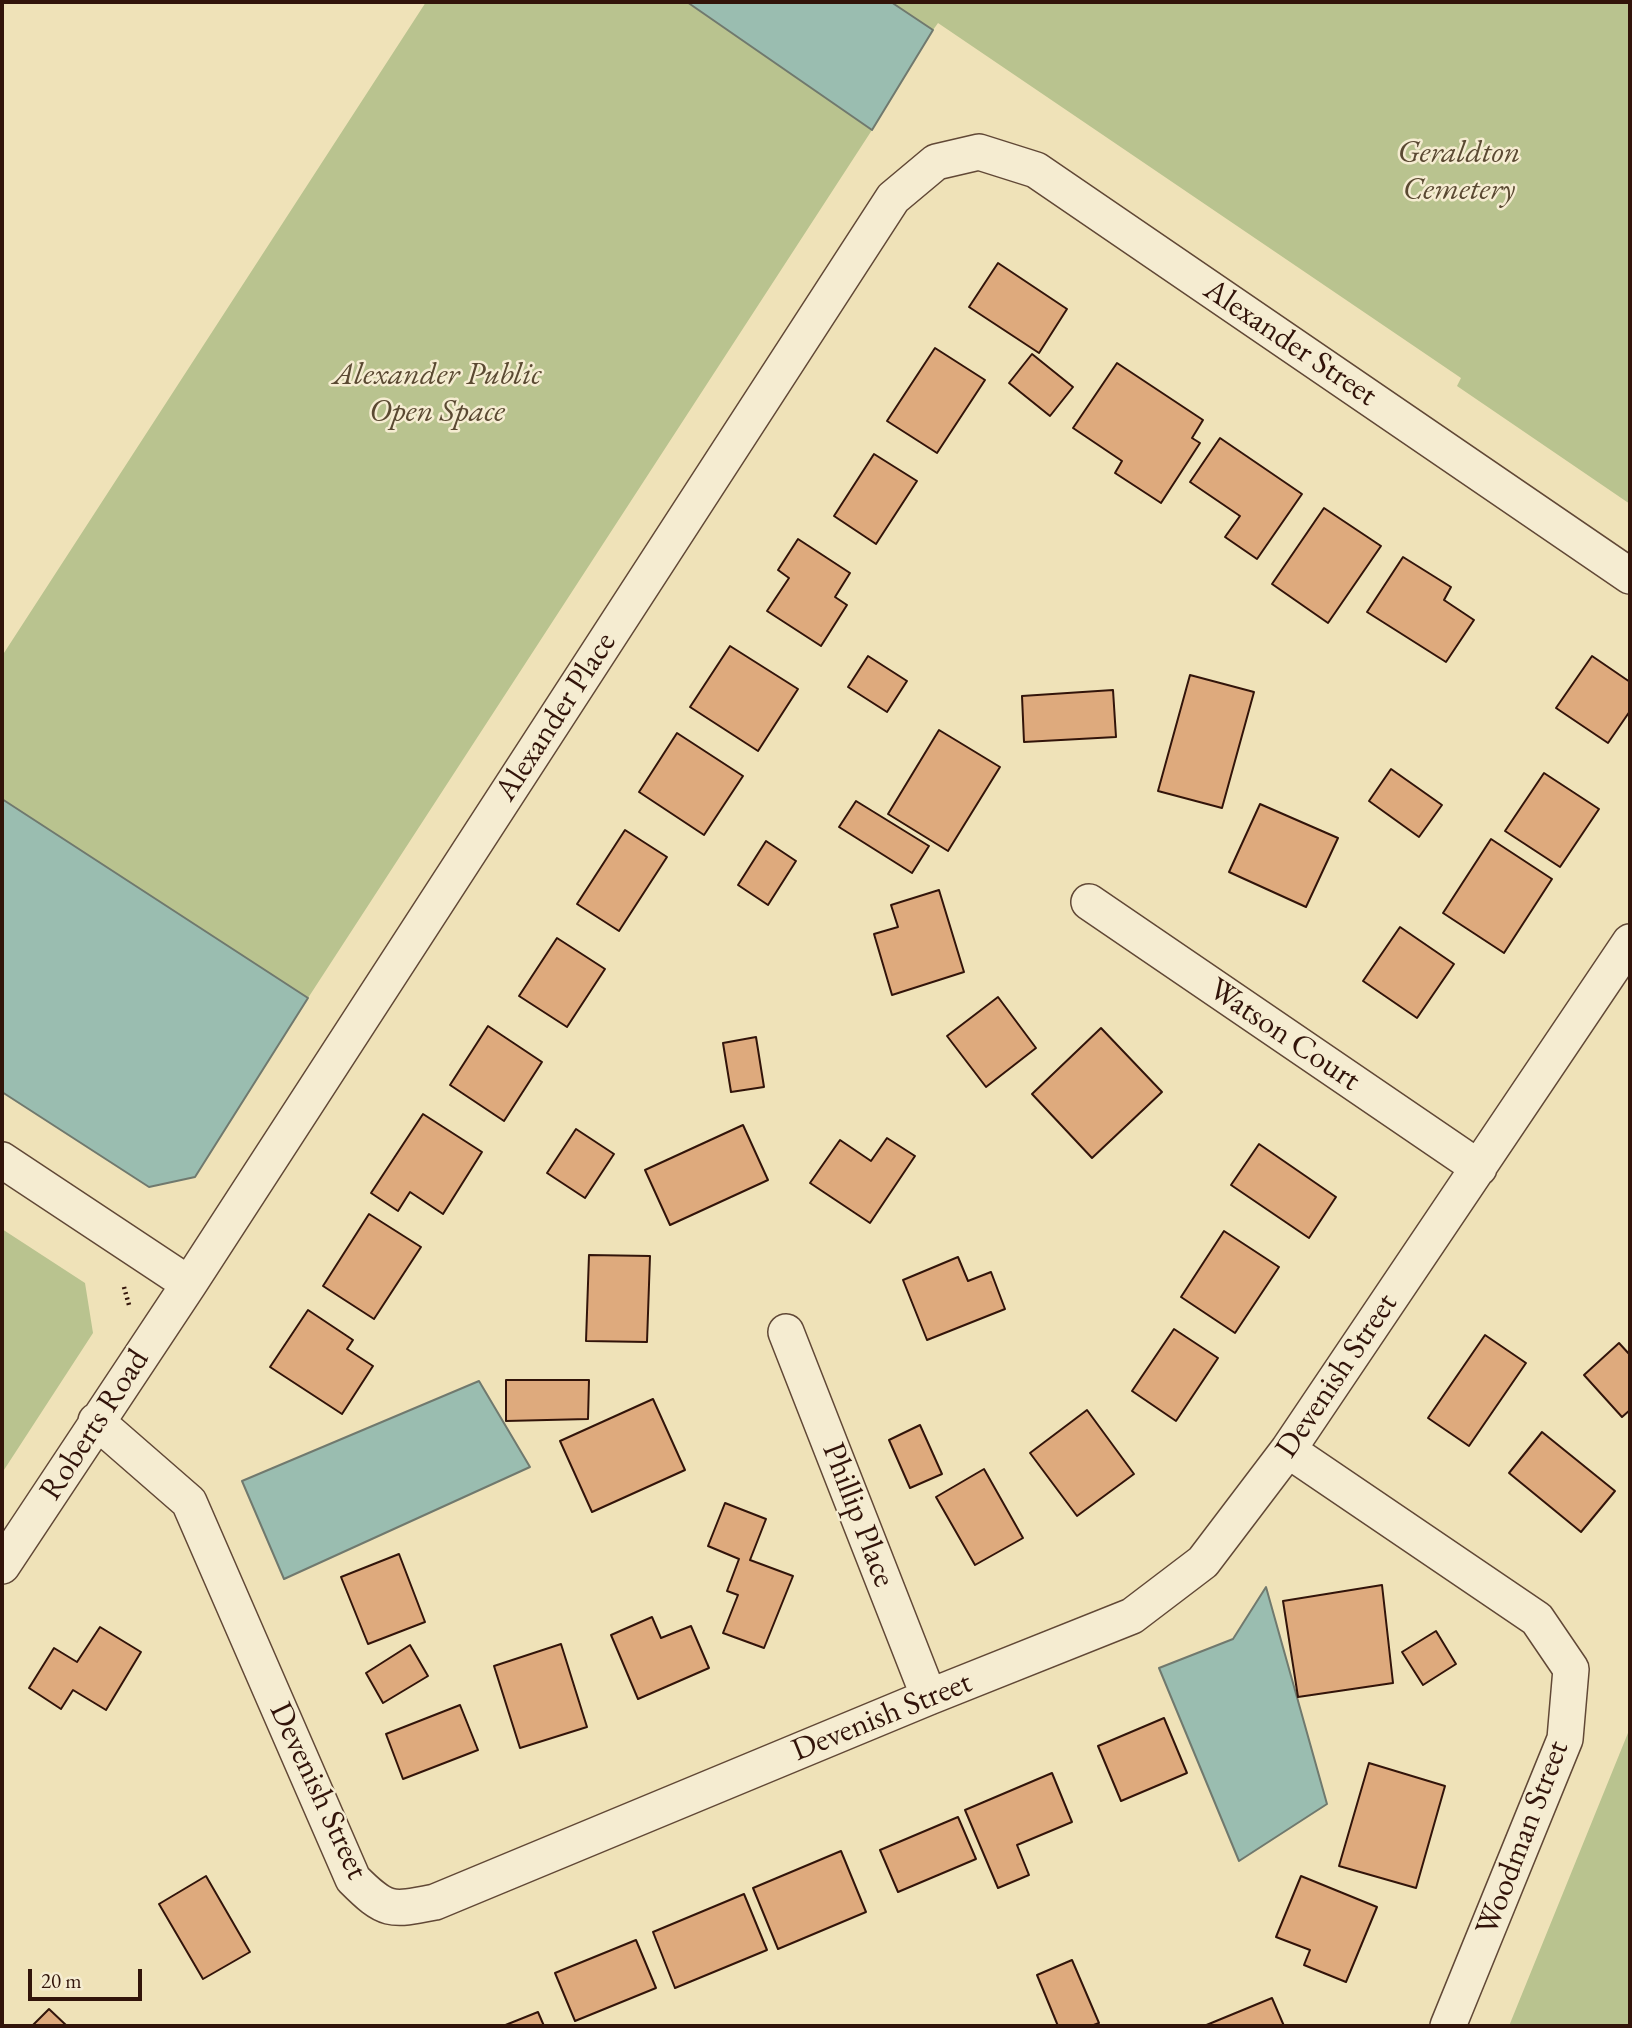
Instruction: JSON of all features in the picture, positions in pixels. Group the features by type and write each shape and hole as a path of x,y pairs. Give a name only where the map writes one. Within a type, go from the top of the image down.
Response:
{"street":[{"name":"Alexander Street","path":"936,162 979,152 1036,170 1630,576"},
{"name":"Alexander Place","path":"189,1284 893,198 936,162"},
{"name":"Watson Court","path":"1089,902 1479,1168"},
{"name":"Devenish Street","path":"96,1421 189,1502 353,1879 373,1899 398,1910 435,1902 929,1697 1132,1616 1203,1562 1288,1450 1630,942"},
{"path":"2,1160 189,1284"},
{"name":"Roberts Road","path":"2,1566 189,1284"},
{"name":"Phillip Place","path":"786,1332 929,1697"},
{"name":"Woodman Street","path":"1288,1450 1537,1619 1570,1670 1565,1739 1448,2026"}],"green space":[{"name":"Alexander Public Open Space","path":"426,2 687,2 872,130 308,998 2,799 2,656"},
{"name":"Geraldton Cemetery","path":"891,2 1630,2 1630,504 1457,386 1461,378 938,23 933,30"},
{"path":"2,1229 85,1283 93,1333 2,1473"},
{"path":"1630,1728 1630,2026 1509,2026"}],"shaded area":[{"path":"687,2 891,2 933,30 872,130"},
{"path":"2,799 308,998 195,1177 149,1187 2,1092"},
{"path":"479,1381 530,1467 284,1579 242,1481"},
{"path":"1266,1587 1327,1804 1239,1861 1159,1668 1233,1639"}],"building":[{"path":"998,263 1067,309 1039,353 969,307"},
{"path":"935,348 985,380 937,453 887,421"},
{"path":"1032,354 1073,387 1050,416 1009,383"},
{"path":"1117,363 1203,420 1192,438 1200,443 1161,503 1115,473 1122,461 1073,428"},
{"path":"1220,438 1302,494 1257,559 1225,537 1240,516 1190,482"},
{"path":"874,454 917,481 876,544 834,516"},
{"path":"1324,508 1381,546 1328,623 1272,584"},
{"path":"798,539 850,573 835,597 847,605 821,646 767,611 789,578 778,570"},
{"path":"1403,557 1451,587 1444,600 1474,620 1446,662 1367,612"},
{"path":"730,646 798,689 758,751 690,707"},
{"path":"868,656 907,681 887,712 848,687"},
{"path":"1592,656 1630,682 1630,711 1608,743 1556,708"},
{"path":"1190,675 1254,692 1222,808 1158,791"},
{"path":"1113,690 1116,737 1024,742 1022,696"},
{"path":"939,730 1000,767 948,851 888,814"},
{"path":"677,733 743,776 704,835 639,792"},
{"path":"1391,769 1442,805 1419,837 1369,801"},
{"path":"1544,773 1599,809 1560,867 1505,831"},
{"path":"856,801 929,846 912,873 839,827"},
{"path":"1260,804 1338,838 1306,907 1229,872"},
{"path":"625,830 667,857 619,931 577,904"},
{"path":"1491,839 1552,879 1504,953 1443,913"},
{"path":"766,841 796,861 768,905 738,885"},
{"path":"939,890 964,972 892,995 874,934 898,927 891,905"},
{"path":"1400,927 1454,964 1417,1018 1363,981"},
{"path":"557,938 605,969 567,1027 519,996"},
{"path":"998,997 1036,1048 986,1087 947,1036"},
{"path":"488,1026 542,1062 504,1121 450,1085"},
{"path":"1101,1028 1162,1092 1092,1158 1032,1094"},
{"path":"756,1037 764,1087 731,1092 723,1043"},
{"path":"423,1114 482,1152 443,1214 410,1192 398,1211 371,1193"},
{"path":"743,1125 768,1180 670,1225 645,1170"},
{"path":"576,1129 614,1154 585,1198 547,1173"},
{"path":"887,1138 915,1156 870,1223 810,1183 840,1140 871,1161"},
{"path":"1259,1144 1336,1197 1309,1238 1231,1185"},
{"path":"369,1214 421,1247 374,1319 323,1286"},
{"path":"1224,1231 1279,1267 1235,1333 1181,1297"},
{"path":"589,1255 650,1256 647,1342 586,1341"},
{"path":"958,1257 968,1281 991,1272 1005,1309 927,1340 903,1280"},
{"path":"308,1310 353,1340 347,1349 373,1366 342,1414 270,1367"},
{"path":"1174,1329 1218,1358 1176,1421 1132,1391"},
{"path":"1485,1335 1526,1363 1469,1446 1428,1418"},
{"path":"1619,1343 1630,1355 1630,1410 1622,1417 1584,1375"},
{"path":"506,1380 589,1380 588,1419 506,1421"},
{"path":"653,1399 685,1470 592,1512 560,1441"},
{"path":"1087,1410 1134,1474 1077,1516 1030,1453"},
{"path":"920,1425 942,1474 910,1488 889,1440"},
{"path":"1542,1432 1615,1491 1581,1532 1509,1473"},
{"path":"984,1469 1023,1538 975,1565 936,1497"},
{"path":"725,1503 766,1519 750,1560 793,1576 764,1648 723,1633 738,1595 727,1591 739,1559 708,1546"},
{"path":"399,1554 425,1622 368,1644 341,1577"},
{"path":"1382,1585 1393,1683 1298,1697 1283,1601"},
{"path":"652,1617 661,1638 691,1626 709,1668 638,1699 611,1635"},
{"path":"100,1627 141,1652 106,1710 73,1690 61,1709 29,1688 54,1648 77,1662"},
{"path":"1436,1631 1456,1664 1423,1685 1402,1652"},
{"path":"561,1644 587,1727 520,1748 494,1666"},
{"path":"410,1645 428,1676 383,1703 366,1673"},
{"path":"460,1705 478,1750 403,1779 386,1734"},
{"path":"1164,1718 1187,1773 1121,1801 1098,1746"},
{"path":"1369,1763 1445,1786 1416,1888 1339,1866"},
{"path":"1052,1773 1072,1822 1017,1845 1029,1875 998,1888 965,1810"},
{"path":"958,1817 976,1859 898,1892 880,1850"},
{"path":"841,1851 866,1912 778,1949 753,1888"},
{"path":"206,1876 250,1952 203,1979 159,1904"},
{"path":"1301,1876 1377,1907 1346,1982 1304,1965 1310,1950 1276,1937"},
{"path":"744,1894 767,1950 675,1988 653,1932"},
{"path":"636,1940 656,1988 575,2021 555,1973"},
{"path":"1072,1960 1099,2023 1091,2026 1058,2026 1037,1975"},
{"path":"1272,1998 1284,2026 1204,2026"},
{"path":"49,2009 67,2026 32,2026"},
{"path":"538,2012 544,2026 503,2026"}]}
